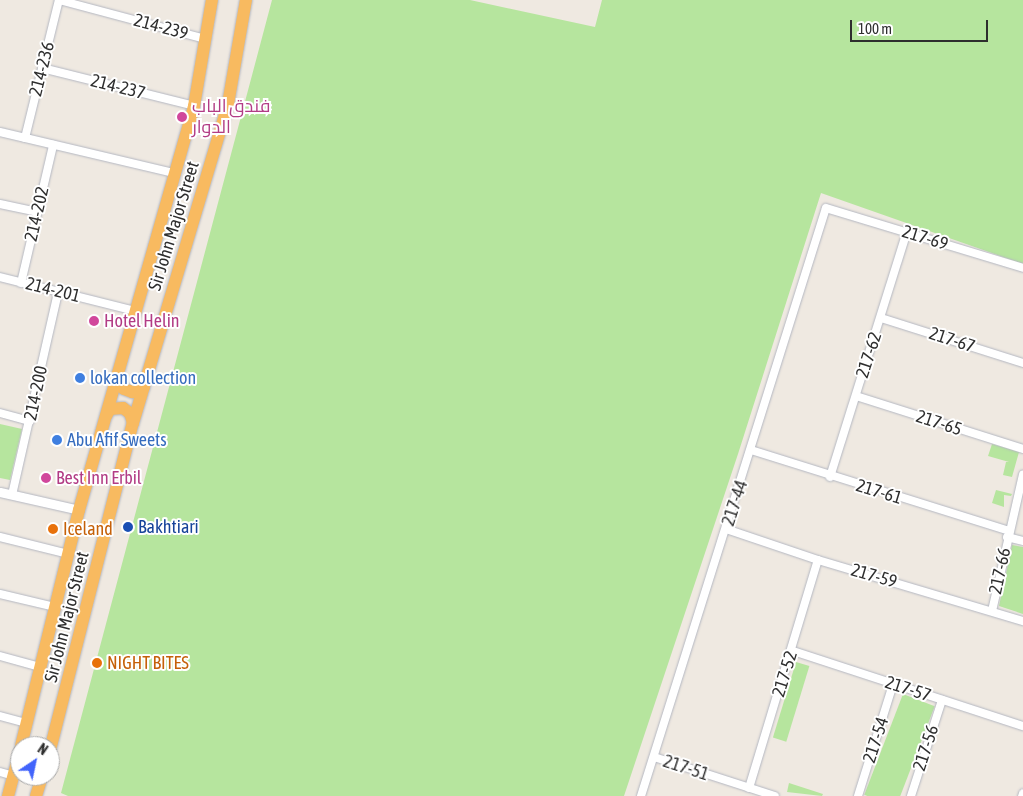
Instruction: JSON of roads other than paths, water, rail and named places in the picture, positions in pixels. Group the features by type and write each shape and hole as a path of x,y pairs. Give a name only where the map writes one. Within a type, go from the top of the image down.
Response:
{"highway":[{"name":"Sir John Major Street","path":"24,736 79,510 194,106 212,0"},
{"name":"Sir John Major Street","path":"54,736 133,423 228,104 246,0"},
{"path":"118,374 118,382 124,389 136,391 144,387"},
{"path":"106,416 110,409 124,408 130,413 133,423"}],"street":[{"name":"214-239","path":"59,0 206,39"},
{"name":"214-236","path":"25,138 59,0"},
{"name":"214-237","path":"42,68 194,106"},
{"path":"0,132 174,173"},
{"name":"214-202","path":"21,283 53,145"},
{"path":"0,204 37,212"},
{"name":"217-69","path":"826,208 1023,268"},
{"name":"217-44","path":"641,796 826,208"},
{"name":"217-62","path":"830,477 907,232"},
{"name":"214-201","path":"0,278 135,311"},
{"name":"214-200","path":"12,495 58,292"},
{"name":"217-67","path":"881,318 1023,363"},
{"name":"217-65","path":"856,396 1023,449"},
{"path":"0,413 30,421"},
{"name":"217-61","path":"751,450 1008,534 1023,541"},
{"name":"217-66","path":"992,611 1023,474"},
{"path":"0,492 79,510"},
{"name":"217-59","path":"726,529 818,560 1023,621"},
{"path":"0,538 68,554"},
{"name":"217-52","path":"750,788 793,651 818,560"},
{"path":"0,594 55,607"},
{"name":"217-57","path":"793,651 1023,726"},
{"path":"0,656 40,667"},
{"name":"217-54","path":"858,796 893,684"},
{"name":"217-56","path":"911,796 942,700"},
{"path":"0,716 27,723"},
{"name":"217-51","path":"654,757 775,796"}],"place":[{"name":"فندق الباب الدوار","path":"182,117"},
{"name":"Hotel Helin","path":"94,321"},
{"name":"lokan collection","path":"80,378"},
{"name":"Abu Afif Sweets","path":"57,440"},
{"name":"Best Inn Erbil","path":"46,478"},
{"name":"Bakhtiari","path":"128,527"},
{"name":"Iceland","path":"53,529"},
{"name":"NIGHT BITES","path":"97,663"}]}
